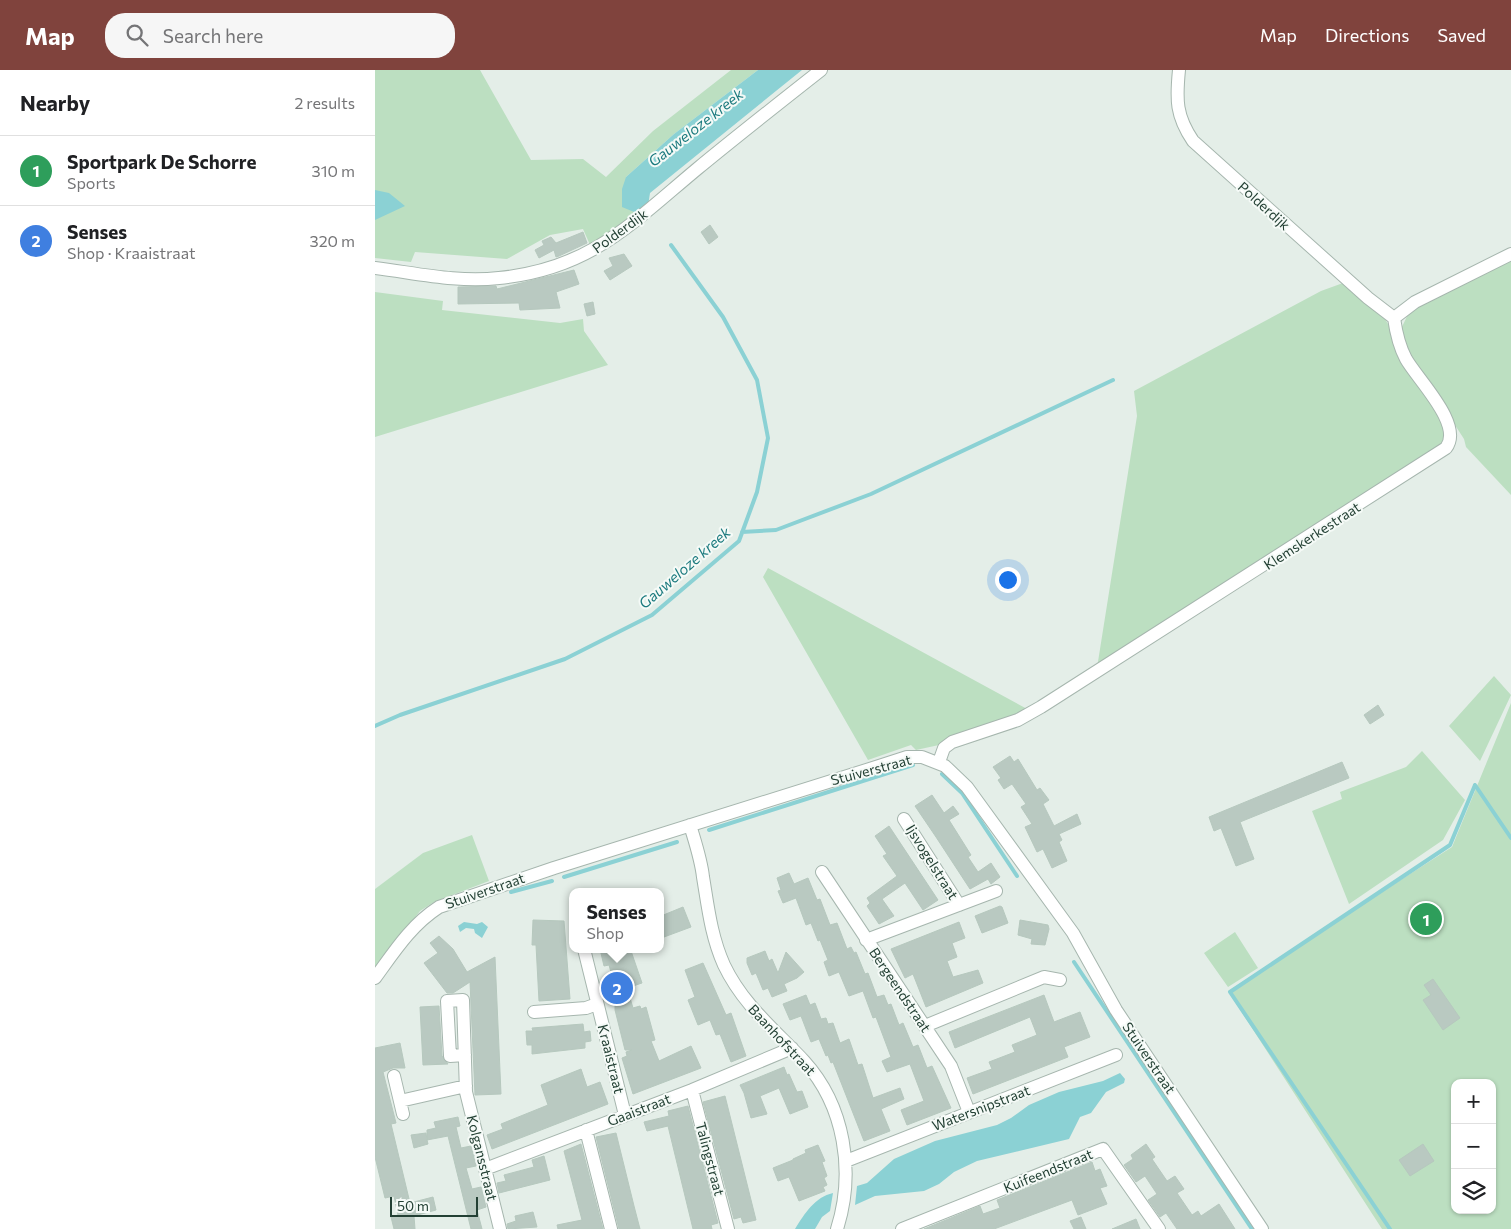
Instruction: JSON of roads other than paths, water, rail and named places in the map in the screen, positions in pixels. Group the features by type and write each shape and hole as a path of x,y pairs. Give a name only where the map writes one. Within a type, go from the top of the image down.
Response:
{"street":[{"name":"Polderdijk","path":"375,268 455,278 498,278 549,269 582,257 629,227 696,170 821,70"},
{"name":"Polderdijk","path":"1179,70 1179,115 1183,126 1193,141 1361,292 1394,318"},
{"path":"1394,318 1415,302 1511,254"},
{"name":"Klemskerkestraat","path":"939,762 944,748 952,742 1018,720 1041,708 1446,448 1451,441 1450,426 1445,414 1405,357 1399,344 1394,318"},
{"name":"Stuiverstraat","path":"375,978 413,927 423,917 439,907 544,871 690,825 907,758 922,757 939,762 956,775 967,787 1073,933 1116,1010 1262,1229"},
{"name":"Ijsvogelstraat","path":"904,819 959,905"},
{"name":"Baanhofstraat","path":"690,825 702,868 711,929 724,965 755,1012 792,1048 812,1071 828,1096 840,1129 846,1160 844,1199 837,1227"},
{"name":"Bergeendstraat","path":"822,872 951,1066 969,1112"},
{"name":"Ijsvogelstraat","path":"867,940 996,891"},
{"name":"Kraaistraat","path":"585,953 625,1115"},
{"path":"925,1026 1045,977 1060,980"},
{"path":"534,1012 586,1008 597,1004"},
{"name":"Gaaistraat","path":"485,1169 692,1090 792,1048"},
{"name":"Kolgansstraat","path":"465,1055 466,1086 499,1229"},
{"name":"Watersnipstraat","path":"846,1160 1116,1055"},
{"path":"394,1076 403,1114"},
{"path":"400,1101 466,1086"},
{"name":"Talingstraat","path":"692,1090 728,1229"},
{"path":"586,1130 611,1229"},
{"name":"Kuifeendstraat","path":"902,1229 1103,1148 1159,1229"},
{"path":"837,1227 851,1229"}],"water":[{"path":"758,70 802,70 650,193 648,206 639,214 622,207 622,189 626,177 674,134"},
{"path":"375,190 389,193 405,206 375,220"},
{"path":"464,922 477,924 482,922 488,927 482,938 475,933 474,929 466,928 460,932 458,926"},
{"path":"1120,1073 1125,1079 1124,1083 1106,1092 1091,1113 1080,1117 1069,1139 977,1161 954,1172 939,1184 924,1191 875,1196 855,1205 857,1186 867,1183 894,1159 935,1141 997,1125 1029,1105 1059,1092 1103,1081"},
{"path":"833,1193 830,1211 822,1217 815,1229 795,1229 816,1202"}],"waterway":[{"name":"Gauweloze kreek","path":"375,726 400,715 565,659 652,615 739,541 757,492 768,438 757,380 723,317 671,245"},
{"path":"742,532 776,530 871,494 1113,380"},
{"path":"709,830 913,765"},
{"path":"942,774 962,793 1017,876"},
{"path":"1475,785 1511,838"},
{"path":"1390,1229 1230,992 1450,845 1475,785"},
{"path":"564,877 677,842"},
{"path":"511,892 552,881"},
{"path":"1074,962 1252,1229"}],"place":[{"name":"Sportpark De Schorre","path":"1426,919"},
{"name":"Senses","path":"617,988"}]}
